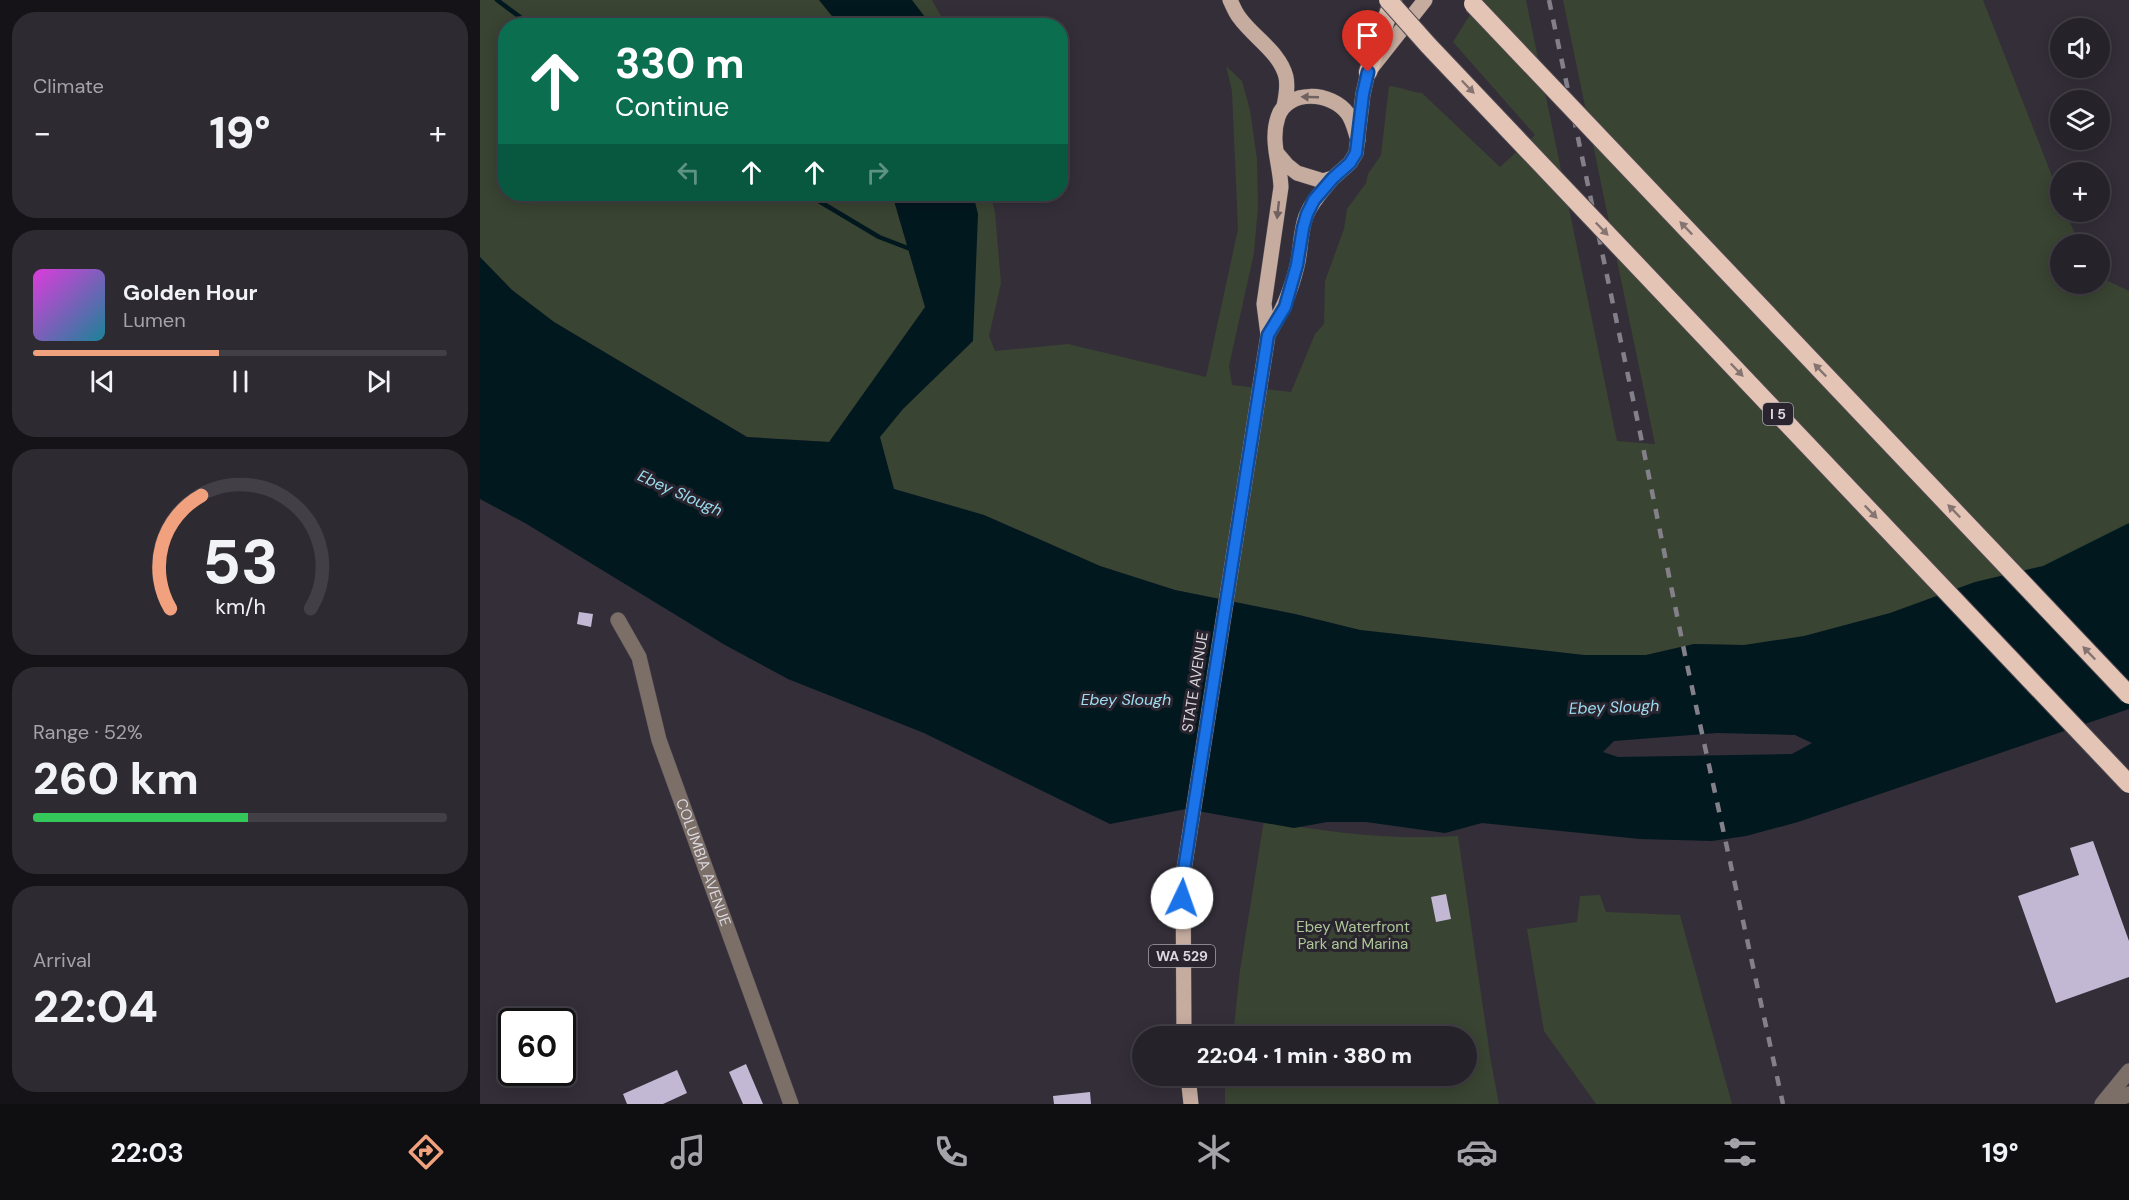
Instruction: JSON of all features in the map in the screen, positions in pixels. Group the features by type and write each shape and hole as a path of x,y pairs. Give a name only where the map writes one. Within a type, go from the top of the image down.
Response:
{"highway":[{"path":"1381,0 1428,45"},
{"name":"I 5","path":"1388,0 1428,45 2129,784"},
{"path":"1368,72 1393,0"},
{"path":"1471,1 2129,695"}],"main road":[{"path":"1230,0 1239,17 1274,55 1286,76 1287,90 1284,106 1278,115 1274,130 1276,152 1297,173 1323,181 1333,178 1350,163 1356,153 1368,72 1425,0"},
{"path":"1284,106 1300,97 1329,99 1347,113 1358,140"},
{"name":"STATE AVENUE","path":"1184,1026 1183,876 1268,335 1264,304 1281,187 1276,152"},
{"name":"STATE AVENUE","path":"1268,335 1285,307 1297,265 1307,214 1314,200 1333,178"},
{"path":"1189,1086 1191,1104"}],"street":[{"name":"COLUMBIA AVENUE","path":"618,620 639,657 659,740 791,1104"},
{"path":"2102,1104 2129,1071"},
{"path":"2109,1104 2129,1094"}],"green space":[{"path":"480,0 932,0 942,18 498,18 498,201 992,201 995,212 1001,283 989,336 995,351 1068,344 1206,377 1238,229 1232,91 1226,66 1242,81 1250,110 1257,159 1258,206 1254,253 1229,366 1232,385 1291,392 1315,334 1324,324 1325,281 1344,229 1347,209 1366,183 1368,174 1381,155 1389,86 1422,93 1500,167 1535,135 1453,42 1479,0 1526,0 1617,441 1655,444 1563,0 1983,0 2050,171 2050,222 2070,222 2075,234 2050,234 2050,294 2110,294 2110,282 2129,291 2129,544 1839,639 1744,645 1694,644 1646,655 1584,655 1360,630 1295,614 1175,590 1100,566 984,515 894,489 829,442 747,437 554,322 512,290 480,257"},
{"name":"Ebey Waterfront Park and Marina","path":"1264,820 1312,829 1360,834 1409,837 1458,836 1499,1104 1225,1104 1225,1086 1477,1086 1477,1026 1234,1026 1240,970"},
{"path":"1600,895 1606,912 1680,915 1732,1104 1596,1104 1544,1031 1527,929 1577,922 1580,896"}],"water":[{"path":"819,0 912,0 926,18 833,18"},
{"name":"Ebey Slough","path":"894,201 975,201 978,214 973,341 903,409 880,437 894,489 984,515 1100,566 1175,590 1295,614 1360,630 1584,655 1646,655 1694,644 1744,645 1804,636 1890,613 1975,582 2043,566 2129,523 2129,709 1798,822 1746,836 1712,841 1640,839 1482,823 1445,833 1366,822 1327,822 1294,828 1186,809 1110,824 924,733 788,679 725,645 525,523 480,499 480,257 512,290 554,322 747,437 829,442 925,307"}],"pier":[{"path":"1717,733 1795,735 1812,743 1792,754 1618,757 1603,752 1614,741"}],"building":[{"path":"579,612 593,614 591,627 577,624"},
{"path":"2093,841 2129,941 2129,977 2056,1003 2018,896 2079,875 2070,848"},
{"path":"1446,894 1451,919 1436,922 1431,897"},
{"path":"746,1064 763,1104 743,1104 729,1072"},
{"path":"677,1070 687,1093 663,1104 627,1104 623,1094"},
{"path":"1090,1092 1091,1104 1054,1104 1053,1096"}],"waterway":[{"path":"497,0 521,18"},
{"path":"819,201 879,237 913,250"}],"railway":[{"path":"1549,0 1686,660 1783,1104"}],"route":[{"path":"1182,898 1183,876 1268,335 1285,307 1297,265 1307,214 1314,200 1350,163 1356,153 1368,72"}]}
